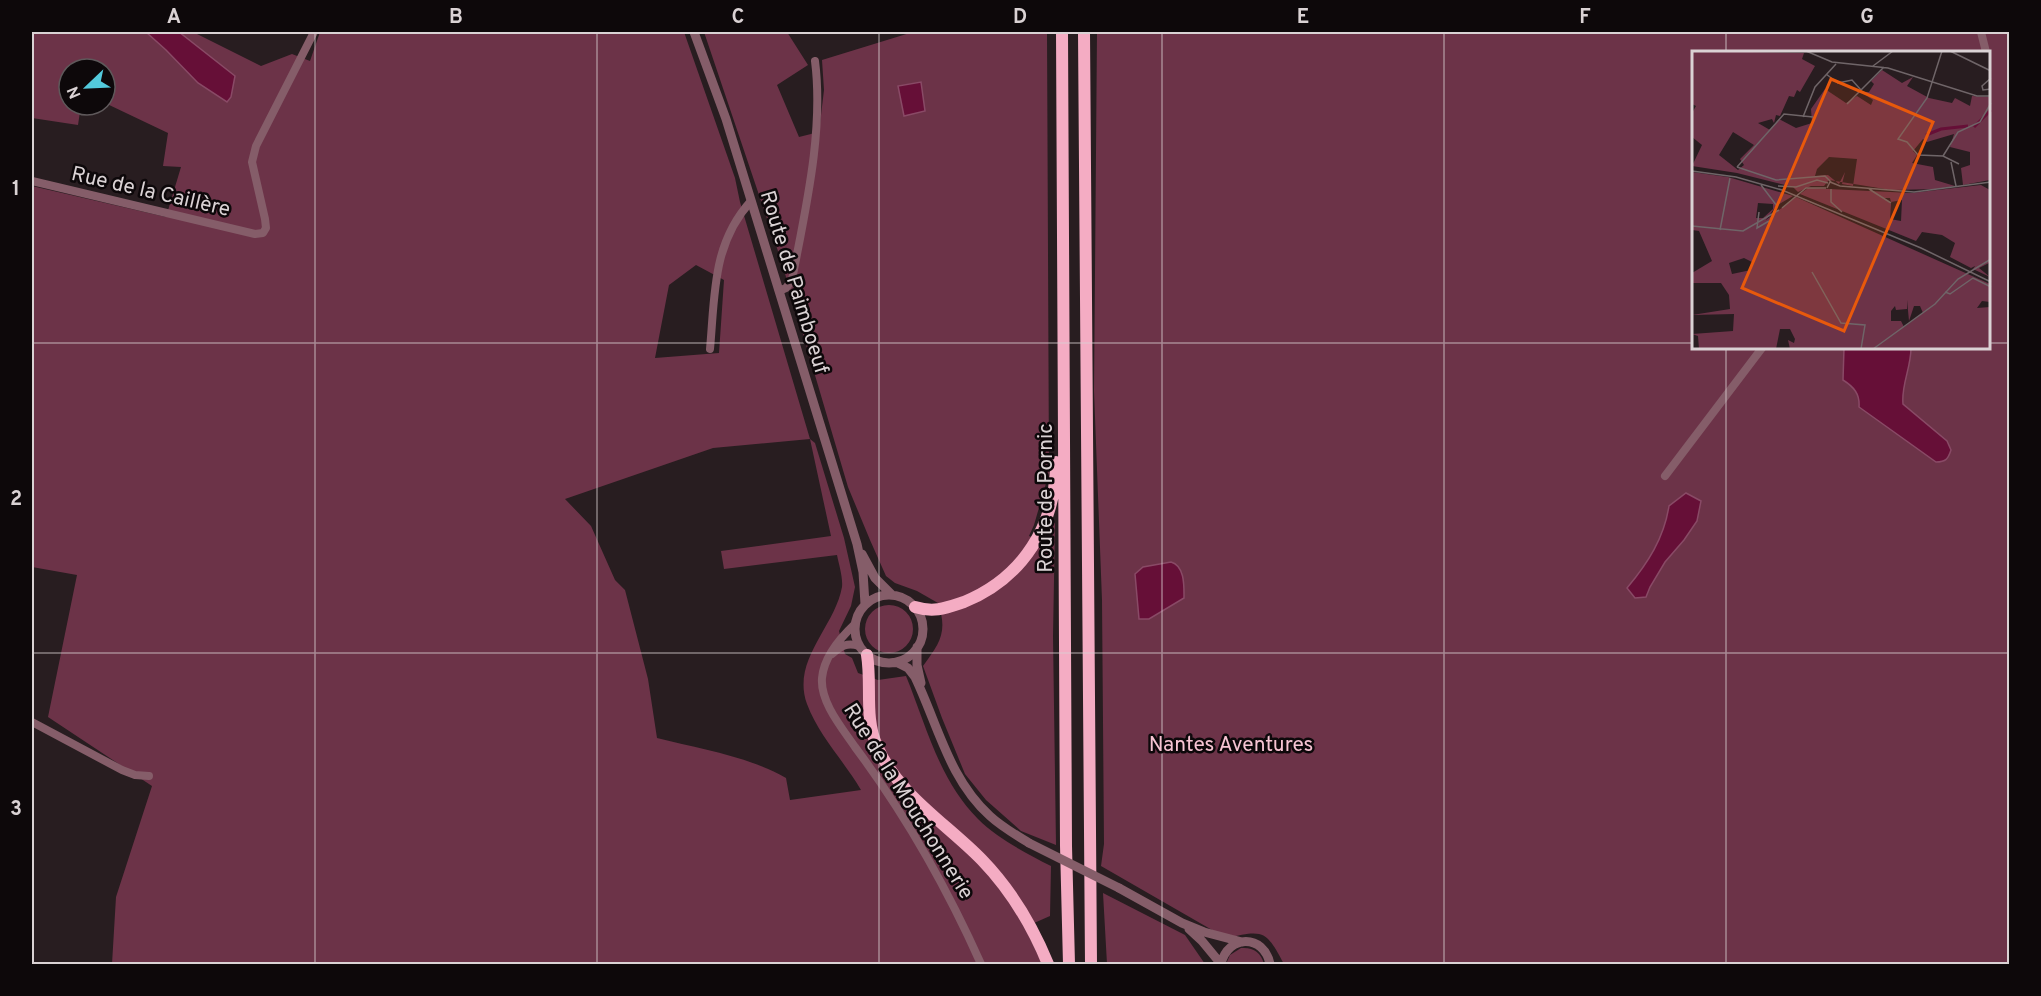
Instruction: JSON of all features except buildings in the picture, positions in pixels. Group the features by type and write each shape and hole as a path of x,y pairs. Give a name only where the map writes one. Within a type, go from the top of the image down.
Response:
{"highway":[{"name":"Route de Pornic","path":"1062,32 1066,846 1069,964"},
{"name":"Route de Pornic","path":"1084,32 1091,964"},
{"path":"915,607 936,611 973,598 1020,565 1039,536 1047,517 1055,480 1056,449 1064,429"},
{"path":"863,651 870,677 870,722 876,745 883,759 905,789 982,860 1003,884 1028,920 1048,964"},
{"path":"1090,886 1097,907 1099,964"}],"street":[{"name":"Rue de la Caillère","path":"32,181 255,234 263,233 266,228 265,219 252,162 256,147 314,32"},
{"name":"Route de Paimboeuf","path":"694,32 723,110 857,544 863,572 865,604"},
{"path":"1981,32 1986,51"},
{"path":"779,291 786,288 792,280 811,181 818,94 814,62"},
{"path":"710,349 716,276 721,252 728,233 738,216 751,201"},
{"path":"1665,476 1760,350"},
{"name":"Route de Paimboeuf","path":"857,544 875,578 892,595"},
{"path":"863,651 855,634 855,624 857,615 865,604 877,596 892,595 905,599 915,607 923,628 917,647 917,665 925,698"},
{"name":"Rue de la Mouchonnerie","path":"855,624 836,643 822,678 827,701 836,720 887,792 930,860 960,917 981,964"},
{"path":"831,655 842,645 851,644 881,662 896,662 908,657 917,647"},
{"path":"896,662 908,668 915,677 949,759 965,787 991,817 1029,843 1119,888 1182,923 1204,932 1261,947 1266,951 1271,964"},
{"path":"32,722 122,770 135,775 148,776"},
{"path":"1182,923 1202,941 1221,964 1230,947 1242,942"}],"green space":[{"path":"32,32 193,32 261,66 292,54 310,61 320,32 684,32 735,178 740,202 810,439 815,443 844,538 855,587 851,606 839,631 845,654 852,658 858,673 878,680 906,676 943,770 965,804 994,833 1051,866 1050,916 1025,927 1042,964 112,964 116,897 152,786 48,717 77,575 32,567 32,186 166,217 181,167 163,166 168,133 117,109 117,57 57,57 57,117 79,117 78,125 32,118","holes":["696,265 724,280 719,353 655,358 669,285","810,439 831,536 721,551 724,569 837,555 842,587 838,602 809,658 804,688 807,704 818,727 861,790 790,800 786,778 771,770 723,754 657,738 648,679 625,590 615,580 591,526 565,499 713,448"]},
{"path":"704,32 787,32 808,65 777,85 799,137 819,132 824,90 822,60 913,32 1047,32 1049,473 1029,536 1044,542 1053,522 1055,523 1053,636 1056,845 1021,831 986,800 965,774 923,666 941,637 942,622 938,603 917,591 895,583 886,576 848,487 781,260"},
{"name":"Nantes Aventures","path":"1097,32 2009,32 2009,964 1284,964 1273,945 1263,935 1249,934 1226,938 1101,866 1104,844 1102,600 1094,391"},
{"path":"884,605 894,605 906,612 913,624 913,634 906,646 894,653 884,653 869,642 865,634 865,624 876,609"},
{"path":"1103,893 1185,935 1205,964 1107,964"},
{"path":"1241,948 1256,951 1264,964 1226,964 1230,955"}],"shaded area":[{"path":"146,32 179,32 235,76 231,97 227,102 198,83"},
{"path":"921,82 925,111 904,116 898,86"},
{"path":"1844,350 1911,350 1903,390 1903,404 1947,441 1951,450 1949,456 1936,462 1859,407 1855,391 1843,380"},
{"path":"1686,493 1701,501 1697,521 1665,562 1646,597 1635,598 1627,588 1654,550 1667,518 1669,506"},
{"path":"1171,562 1176,564 1181,572 1184,582 1184,598 1149,619 1139,619 1135,574 1143,567"}]}
